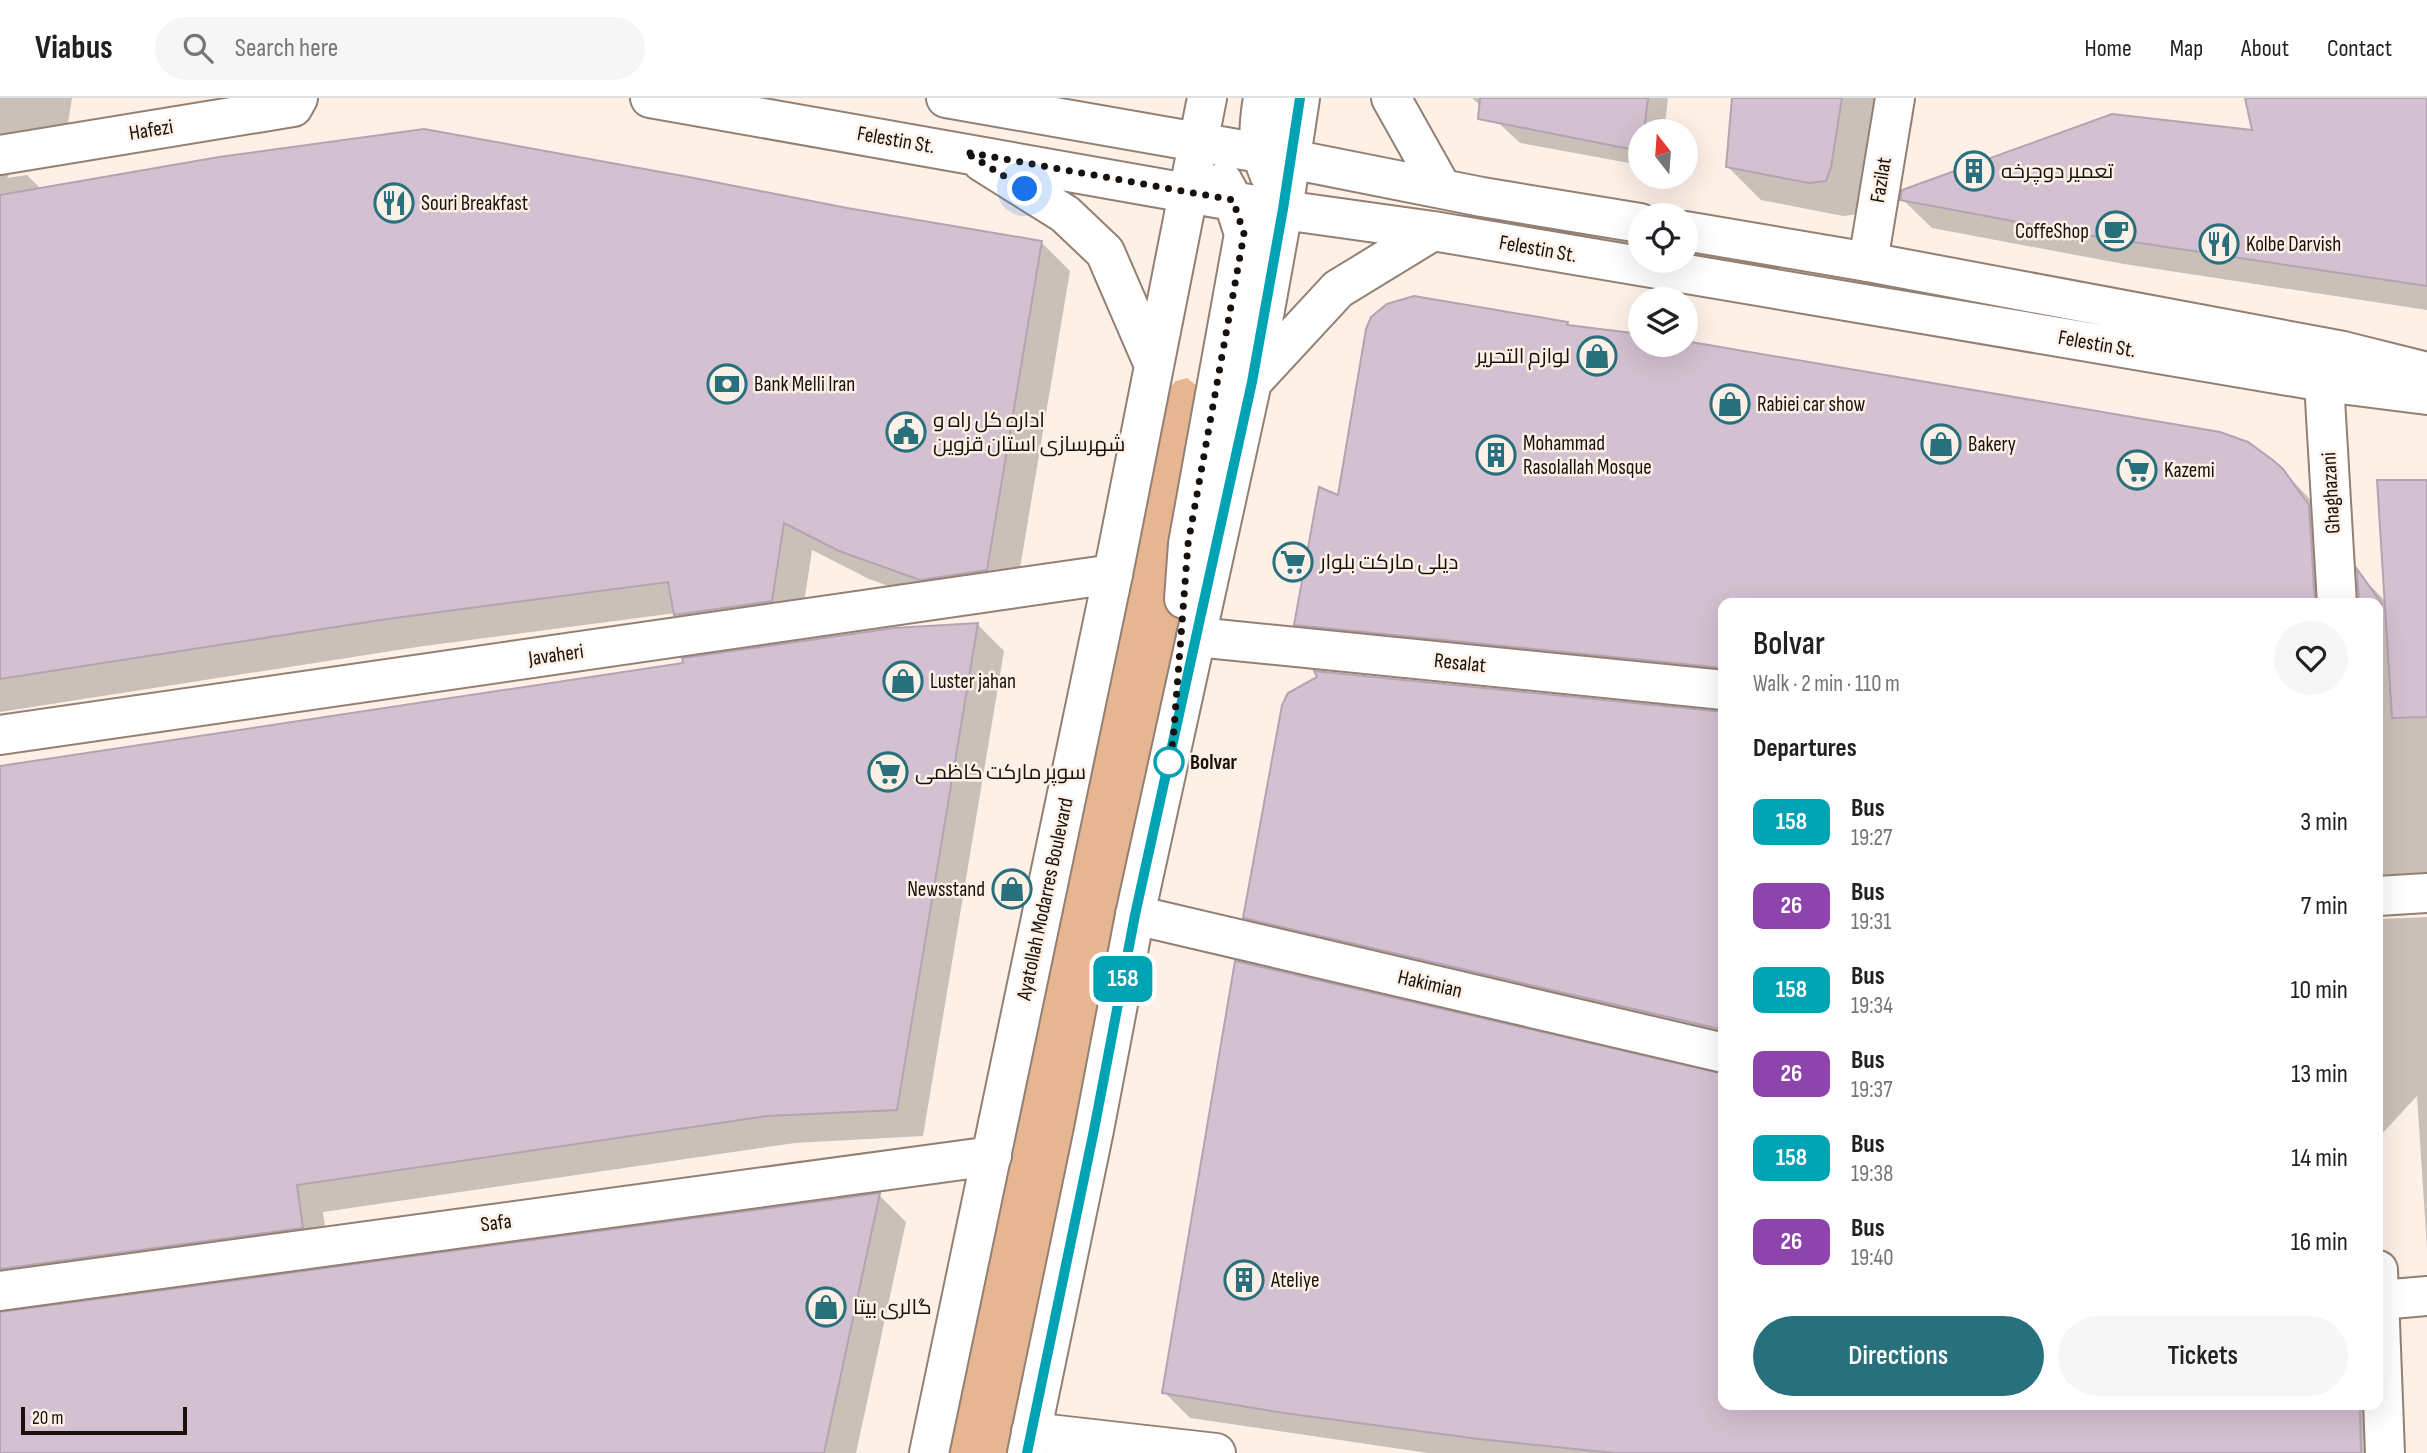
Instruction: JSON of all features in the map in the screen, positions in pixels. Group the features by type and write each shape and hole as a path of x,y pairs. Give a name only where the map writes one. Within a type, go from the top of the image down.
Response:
{"main road":[{"name":"Hafezi","path":"0,155 293,107 298,98"},
{"name":"Felestin St.","path":"650,98 965,152 1185,207 1238,217 1283,209 1433,231 2324,382 2427,395"},
{"name":"Ayatollah Modarres Boulevard","path":"929,1453 1113,574 1208,98"},
{"path":"1216,1453 1029,1443 1094,1130 1135,915 1252,382 1283,209 1276,156 1258,129 1263,98"},
{"path":"1276,156 1300,98"},
{"path":"1391,98 1441,187"},
{"name":"Fazilat","path":"1868,262 1895,98"},
{"name":"Felestin St.","path":"969,99 1441,187 1482,197 1628,221"},
{"path":"1173,741 1188,544 1238,217 1199,142"},
{"path":"965,152 1065,214 1105,253 1153,363"},
{"path":"1252,382 1338,289 1433,231"},
{"name":"Felestin St.","path":"1698,233 1868,262 2343,351 2427,372"},
{"name":"Ghaghazani","path":"2324,382 2337,598"},
{"name":"Javaheri","path":"0,735 1113,574"},
{"name":"Resalat","path":"1196,637 1718,689"},
{"path":"2383,895 2427,893"},
{"name":"Hakimian","path":"1135,915 1718,1052"},
{"name":"Safa","path":"0,1291 992,1156"},
{"path":"2383,1286 2427,1296"},
{"path":"2383,1397 2385,1453"}],"shaded area":[{"path":"1187,378 1197,386 1199,398 1173,741 1027,1453 929,1453 1167,390 1176,381"}],"building":[{"path":"1480,98 1648,98 1645,119 1628,119 1628,149 1478,119"},
{"path":"1732,98 1842,98 1831,167 1826,181 1809,183 1726,167"},
{"path":"2245,98 2427,98 2427,286 2093,236 1900,200 1902,190 2112,114 2252,130"},
{"path":"424,129 847,208 1042,241 987,570 920,580 839,551 784,523 772,601 674,615 668,582 387,619 0,679 0,195 219,157"},
{"path":"1414,296 1568,322 1567,325 1628,333 1628,357 1698,357 1698,343 2220,432 2248,442 2274,461 2309,505 2315,598 1718,598 1718,667 1294,625 1319,487 1338,495 1366,329 1371,317 1387,304"},
{"path":"2377,480 2427,480 2427,717 2392,718"},
{"path":"2357,569 2378,598 2359,598"},
{"path":"978,623 897,1110 767,1116 297,1185 303,1228 0,1269 0,766 683,663 682,658 894,628"},
{"path":"1314,671 1718,711 1718,1029 1243,918 1282,705 1288,693 1317,677"},
{"path":"1235,961 1718,1073 1718,1410 2360,1410 2361,1453 1614,1453 1479,1439 1284,1413 1162,1393"},
{"path":"880,1193 824,1453 0,1453 0,1312"}],"bus line":[{"name":"158","path":"1027,1453 1094,1130 1135,915 1252,382 1300,98"}],"place":[{"name":"تعمیر دوچرخه","path":"1974,171"},
{"name":"Souri Breakfast","path":"394,203"},
{"name":"CoffeShop","path":"2116,231"},
{"name":"Kolbe Darvish","path":"2219,244"},
{"name":"لوازم التحریر","path":"1597,356"},
{"name":"Bank Melli Iran","path":"727,384"},
{"name":"Rabiei car show","path":"1730,404"},
{"name":"اداره کل راه و شهرسازی استان قزوین","path":"906,432"},
{"name":"Bakery","path":"1941,444"},
{"name":"Mohammad Rasolallah Mosque","path":"1496,455"},
{"name":"Kazemi","path":"2137,470"},
{"name":"دیلی مارکت بلوار","path":"1293,562"},
{"name":"Luster jahan","path":"903,681"},
{"name":"Bolvar","path":"1169,762"},
{"name":"سوپر مارکت کاظمی","path":"888,772"},
{"name":"Newsstand","path":"1012,889"},
{"name":"Ateliye","path":"1244,1280"},
{"name":"گالری بیتا","path":"826,1307"}],"route":[{"path":"1025,189 965,152 1233,200 1244,234 1188,544 1173,741 1168,766 1169,762"}]}
